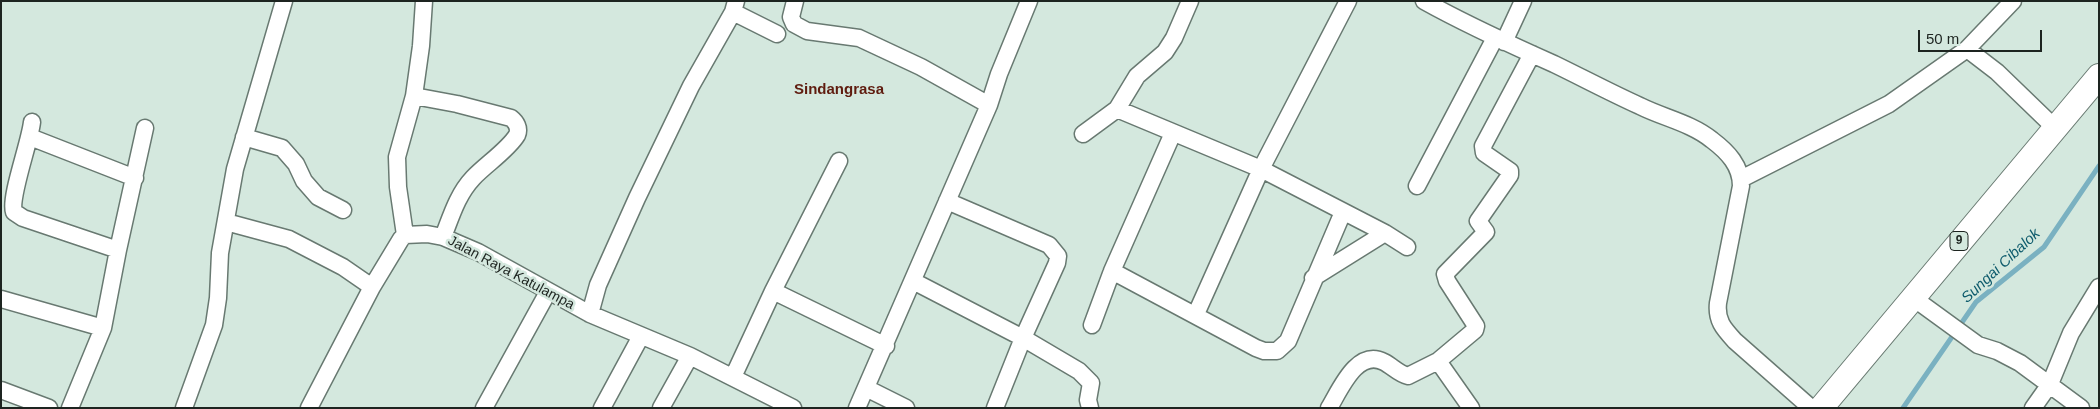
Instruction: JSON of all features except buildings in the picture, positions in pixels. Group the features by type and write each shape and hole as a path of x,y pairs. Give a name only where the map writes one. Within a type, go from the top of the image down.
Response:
{"highway":[{"name":"9","path":"1820,408 2099,76"}],"street":[{"path":"184,408 214,325 218,298 220,253 235,169 284,1"},
{"path":"309,408 372,287 405,235 398,187 397,157 414,96 421,46 424,1"},
{"path":"795,1 791,17 798,27 807,31 859,38 921,67 989,105"},
{"path":"857,408 886,346 946,201 989,105 999,74 1028,1"},
{"path":"1083,134 1117,109 1138,76 1168,47 1190,1"},
{"path":"1196,314 1261,169 1348,1"},
{"path":"1424,1 1451,18 1532,54 1639,106 1700,131 1713,140 1734,161 1741,179 1738,206 1718,303 1719,321 1725,331 1735,341 1811,408"},
{"path":"1417,186 1523,1"},
{"path":"1741,179 1890,104 1967,49 2014,1"},
{"path":"590,314 598,285 637,198 691,86 735,6 777,34"},
{"path":"1967,49 1997,72 2055,128"},
{"path":"1329,408 1353,371 1366,360 1383,361 1408,376 1438,361 1475,330 1476,326 1447,281 1445,274 1486,232 1478,221 1510,175 1510,171 1484,153 1483,146 1532,54"},
{"path":"414,96 457,104 511,118 518,127 517,134 508,145 471,180 461,194 443,237"},
{"path":"1117,109 1261,169 1386,233 1407,247"},
{"path":"70,408 103,328 145,128"},
{"path":"118,250 23,218 14,212 7,200 31,130 135,178"},
{"path":"1092,325 1112,271 1172,133"},
{"path":"244,137 282,148 296,164 304,181 318,197 343,210"},
{"path":"733,377 773,291 839,161"},
{"path":"946,201 1049,245 1056,252 1058,263 1023,338 995,408"},
{"path":"1112,271 1264,351 1277,351 1288,341 1343,212"},
{"path":"226,222 289,239 343,267 372,287"},
{"path":"1314,278 1386,233"},
{"name":"Jalan Raya Katulampa","path":"405,235 426,234 443,237 478,252 590,314 690,356 794,408"},
{"path":"913,281 1023,338 1079,371 1089,380 1092,386 1088,400 1090,408"},
{"path":"2033,408 2050,384 2072,333 2099,287"},
{"path":"773,291 886,346"},
{"path":"484,408 548,292"},
{"path":"1912,297 1978,345 2005,354 2050,384 2081,408"},
{"path":"1,298 103,328"},
{"path":"602,408 641,336"},
{"path":"661,408 690,356"},
{"path":"1438,361 1471,408"},
{"path":"866,388 906,408"},
{"path":"1,390 49,408"}],"waterway":[{"name":"Sungai Cibalok","path":"1903,408 1976,302 2044,247 2099,166"}],"district":[{"name":"Sindangrasa","path":"839,90"}]}
